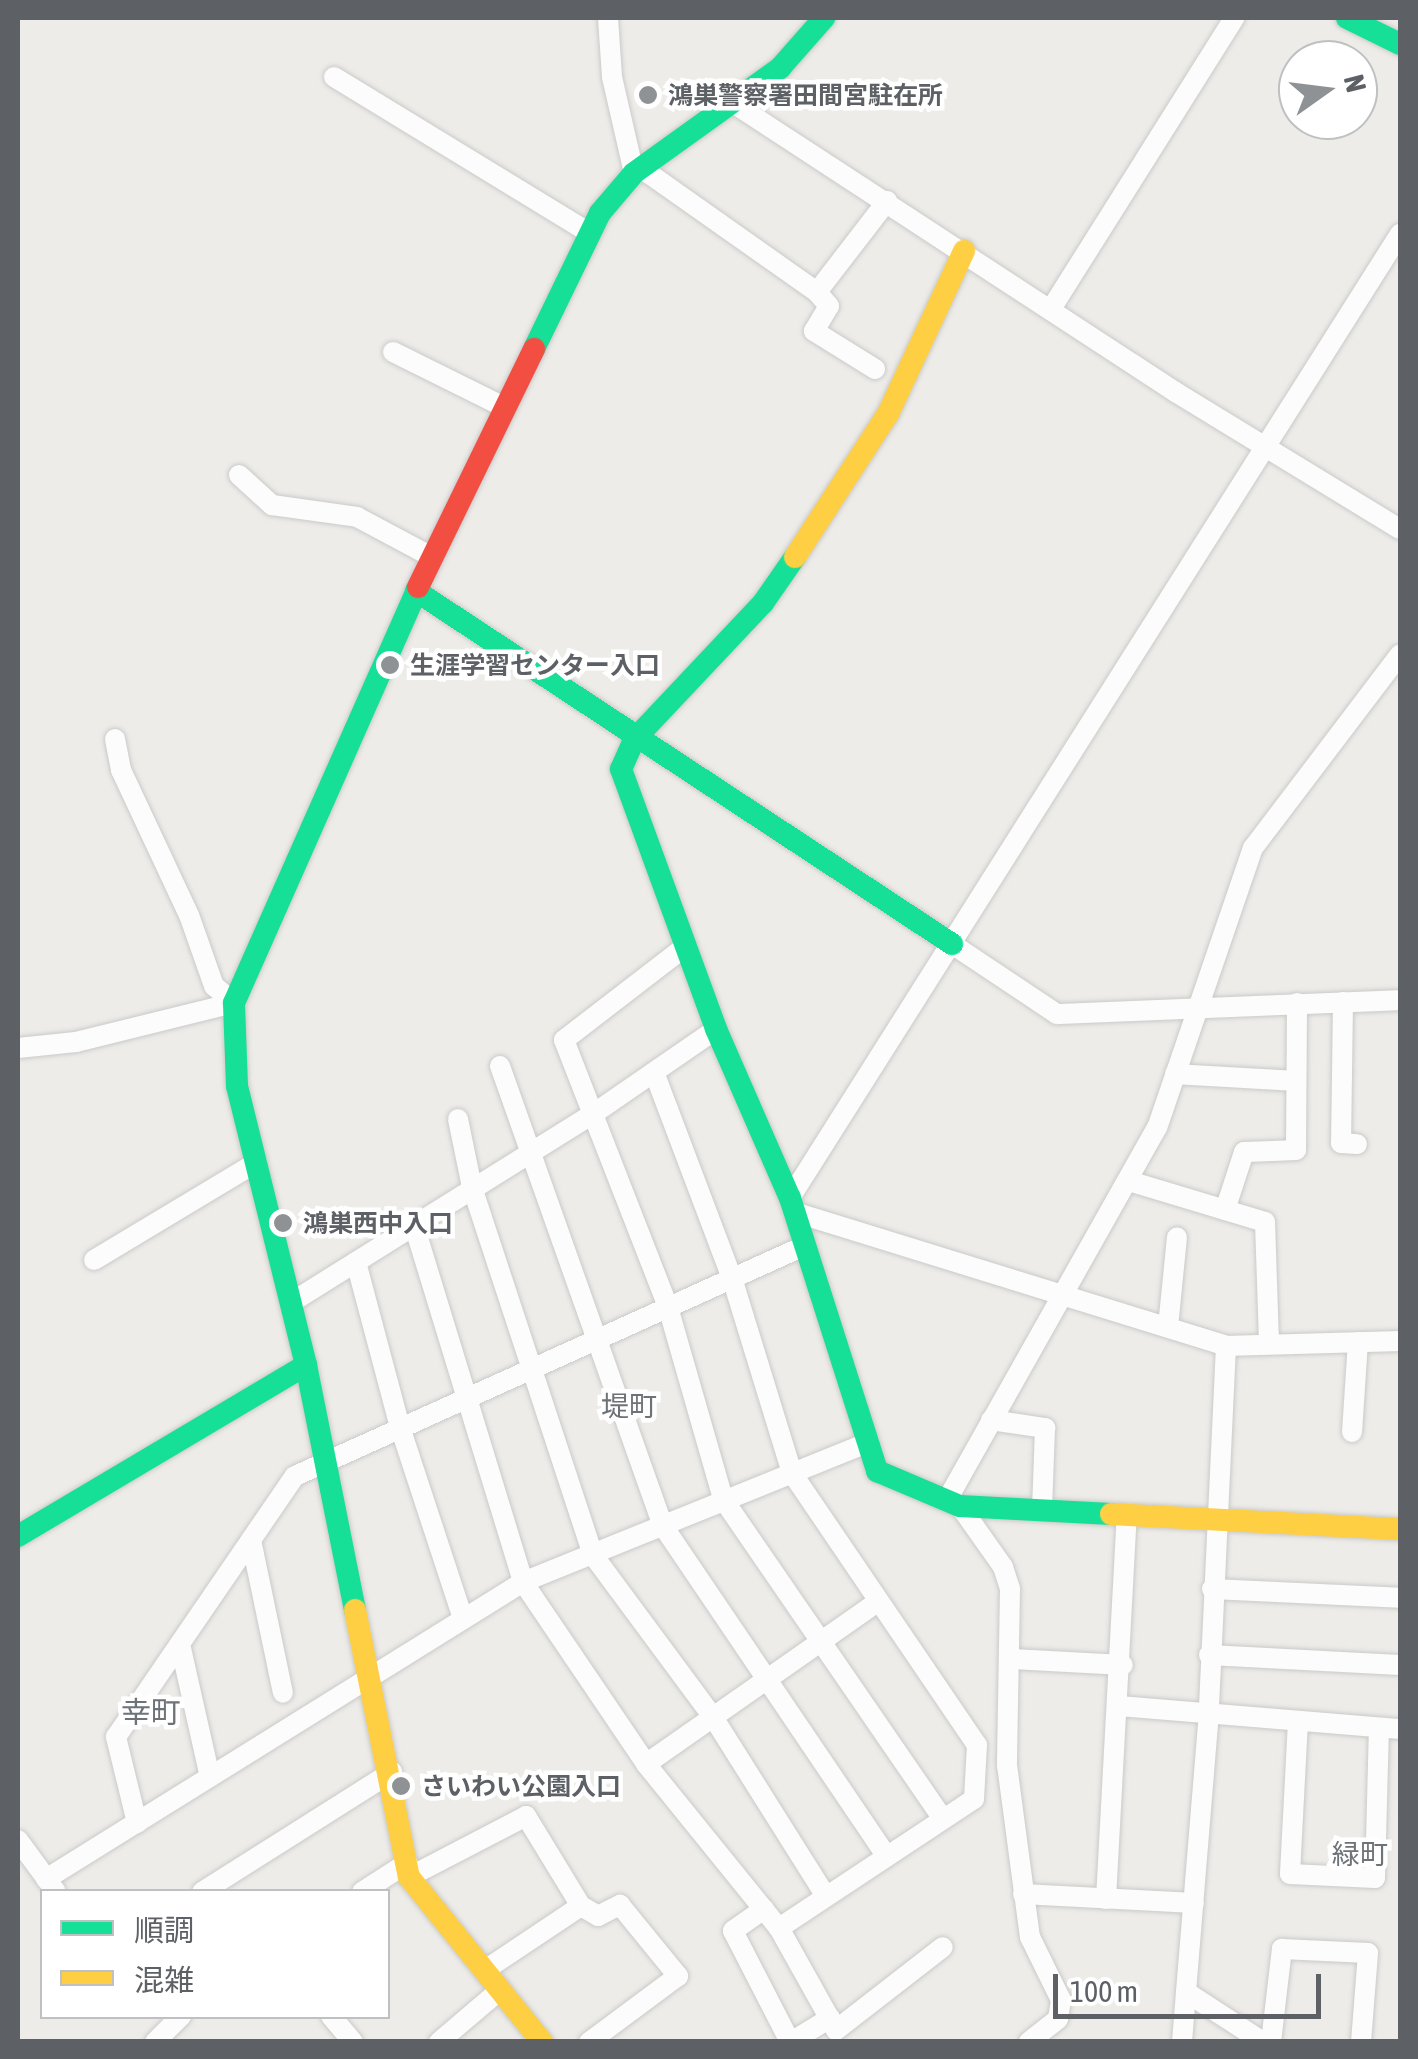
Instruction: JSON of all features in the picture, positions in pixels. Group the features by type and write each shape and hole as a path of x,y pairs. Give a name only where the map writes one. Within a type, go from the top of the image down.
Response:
{"street":[{"path":"608,18 612,77 637,170 817,292 830,306 814,331 875,369"},
{"path":"542,2042 408,1870 374,1674 292,1302 231,1053 234,1003 416,590 590,233 637,170 780,68 824,18"},
{"path":"1051,309 1234,18"},
{"path":"1347,18 1400,44"},
{"path":"334,77 590,233"},
{"path":"732,103 1400,529"},
{"path":"817,292 888,202"},
{"path":"792,1205 1400,234"},
{"path":"964,251 888,414 818,524 763,603 634,740 621,770 716,1029 792,1205 877,1471 953,1503 1400,1529"},
{"path":"394,352 504,407"},
{"path":"239,475 272,505 357,518 432,557"},
{"path":"416,590 634,740 1057,1014 1400,1000"},
{"path":"953,1503 991,1420 1129,1181 1175,1074 1253,848 1400,654"},
{"path":"115,739 121,770 189,915 214,986 234,1003"},
{"path":"686,946 564,1040 668,1308 723,1500 942,1818"},
{"path":"1343,1002 1340,1143 1357,1144"},
{"path":"18,1048 76,1042 234,1003"},
{"path":"1225,1210 1244,1152 1296,1150 1296,1003"},
{"path":"292,1302 534,1147 593,1114 716,1029"},
{"path":"500,1066 534,1147 663,1526 885,1854"},
{"path":"654,1072 732,1278 792,1473 978,1745 974,1799 824,1893 779,1928"},
{"path":"1175,1074 1296,1081"},
{"path":"458,1119 472,1188 593,1554 714,1717 824,1893"},
{"path":"94,1260 257,1162"},
{"path":"1129,1181 1265,1222 1269,1344"},
{"path":"792,1205 1226,1346 1400,1340"},
{"path":"414,1226 523,1582 646,1764 779,1928 836,2030 944,1948"},
{"path":"1168,1327 1177,1237"},
{"path":"137,1823 116,1738 295,1476 804,1246"},
{"path":"356,1262 400,1427 463,1619"},
{"path":"1352,1432 1358,1342"},
{"path":"1182,2042 1209,1712 1226,1346"},
{"path":"18,1536 306,1365"},
{"path":"991,1420 1045,1428 1042,1511"},
{"path":"18,1840 51,1885 137,1823 523,1582 867,1443"},
{"path":"953,1503 1003,1567 1010,1589 1013,1659 1007,1764 1030,1937 1060,2000 1058,2019 1028,2042"},
{"path":"1106,1898 1123,1665 1128,1516"},
{"path":"251,1540 284,1693"},
{"path":"1212,1589 1400,1598"},
{"path":"646,1764 879,1601"},
{"path":"180,1644 210,1777"},
{"path":"1209,1655 1400,1665"},
{"path":"1013,1659 1123,1665"},
{"path":"1120,1706 1400,1729"},
{"path":"1298,1721 1290,1874 1376,1878 1379,1728"},
{"path":"207,1889 392,1772"},
{"path":"368,1889 526,1816 581,1906 598,1916 620,1905 678,1976 590,2042"},
{"path":"1023,1894 1194,1903"},
{"path":"484,1970 581,1906"},
{"path":"764,1909 733,1931 791,2042 830,2018"},
{"path":"1272,2042 1282,1949 1368,1952 1362,2042"},
{"path":"439,2042 500,1990"},
{"path":"1186,1992 1262,2042"},
{"path":"155,2042 173,2019"},
{"path":"334,2019 352,2041"}],"traffic: fast":[{"path":"534,349 600,213 634,173 780,68 824,18"},
{"path":"1347,18 1400,44"},
{"path":"795,557 763,603 634,740 621,769 716,1029 790,1198 877,1471 960,1506 1111,1514"},
{"path":"355,1610 306,1365 237,1086 234,1003 418,587"},
{"path":"416,591 952,944"},
{"path":"18,1536 306,1365"}],"traffic: slow":[{"path":"795,557 888,414 964,251"},
{"path":"1111,1514 1400,1529"},
{"path":"355,1610 409,1877 542,2042"}],"traffic: jam":[{"path":"418,587 534,349"}],"place":[{"name":"鴻巣警察署田間宮駐在所","path":"648,95"},
{"name":"生涯学習センター入口","path":"390,665"},
{"name":"鴻巣西中入口","path":"283,1223"},
{"name":"さいわい公園入口","path":"401,1786"}],"district":[{"name":"堤町","path":"629,1406"},
{"name":"幸町","path":"151,1712"},
{"name":"緑町","path":"1360,1854"}]}
